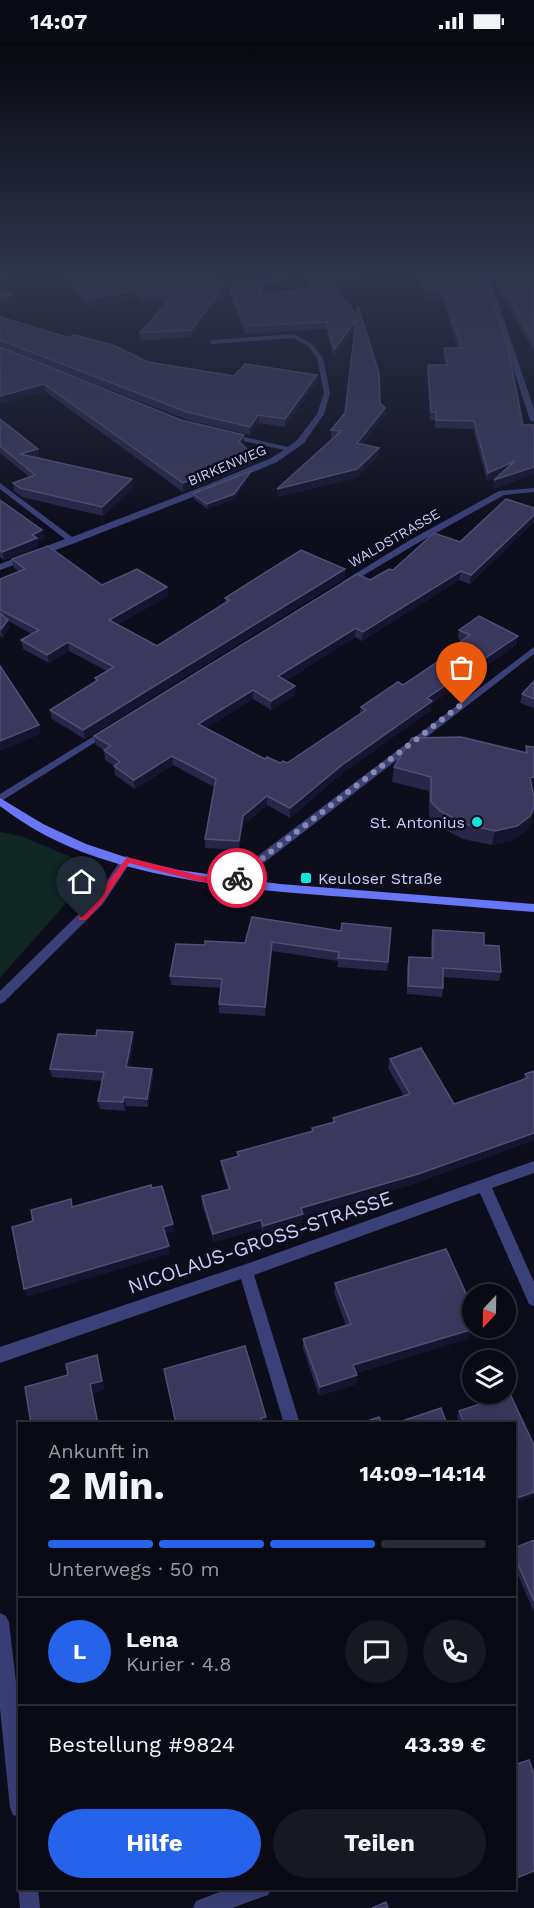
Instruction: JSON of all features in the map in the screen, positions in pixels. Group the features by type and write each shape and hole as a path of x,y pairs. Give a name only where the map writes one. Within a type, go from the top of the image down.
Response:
{"street":[{"name":"BIRKENWEG","path":"0,567 72,541 274,460 301,441 320,414 327,393 320,359"},
{"path":"514,359 534,420"},
{"path":"219,433 289,449"},
{"path":"0,485 72,541"},
{"name":"WALDSTRASSE","path":"341,585 412,542 502,493 534,490"},
{"path":"230,883 534,650"},
{"path":"119,723 0,800 38,826 80,845 197,878 230,883 534,908"},
{"path":"0,999 99,900 127,860"},
{"name":"NICOLAUS-GROSS-STRASSE","path":"0,1355 246,1271 534,1167"},
{"path":"484,1185 534,1299"},
{"path":"246,1271 291,1422"},
{"path":"0,1622 18,1789"},
{"path":"28,1890 30,1908"},
{"path":"203,1908 255,1890"}],"green space":[{"path":"0,832 21,836 97,868 0,978"}],"building":[{"path":"0,359 30,359 181,420 244,435 239,442 254,455 183,483 44,384 0,396"},
{"path":"50,359 142,359 234,376 245,364 317,375 285,419 258,415 250,427 187,412"},
{"path":"351,359 375,359 379,373 380,403 385,408 357,443 379,448 357,469 277,489 341,431 331,430 345,413"},
{"path":"447,359 510,359 523,425 534,425 534,467 494,480 515,461 488,473 474,421 436,420 436,412 431,412 428,365 448,365"},
{"path":"0,419 38,449 20,454 132,479 102,507 20,488 13,483 35,475 0,446"},
{"path":"251,471 234,494 207,504 193,494"},
{"path":"506,499 534,508 534,515 471,575 461,571 363,632 356,628 278,676 295,686 271,701 253,690 198,724 265,759 267,757 280,763 283,761 287,763 366,710 361,707 398,682 403,685 443,658 440,656 470,635 459,630 479,616 518,636 427,698 432,701 342,765 290,808 267,796 243,816 239,841 205,839 216,779 172,756 134,780 114,766 120,762 104,750 111,746 94,736 357,574 370,580 389,569 393,570 434,533 460,542"},
{"path":"0,500 42,530 32,535 37,538 2,552 0,550"},
{"path":"48,546 102,585 137,569 167,587 109,620 157,646 230,600 225,598 301,550 345,569 83,730 50,710 98,680 95,678 114,667 68,642 47,655 21,640 39,630 0,610 0,579 25,569 12,559"},
{"path":"0,613 8,620 1,629 0,628"},
{"path":"0,666 39,725 0,741"},
{"path":"534,681 534,699 522,694"},
{"path":"461,737 527,753 526,746 534,747 534,777 530,778 534,807 530,816 517,826 495,831 465,824 440,811 431,802 431,777 394,767 412,738"},
{"path":"252,917 341,931 342,923 391,928 388,962 338,958 339,952 272,942 265,1007 219,1004 222,979 170,976 176,944 205,945 205,941 245,943"},
{"path":"433,930 484,933 484,945 499,946 501,972 443,968 443,988 408,986 409,957 433,958"},
{"path":"97,1030 133,1032 126,1067 152,1069 147,1099 124,1097 123,1102 98,1101 104,1072 50,1069 58,1034 96,1036"},
{"path":"421,1048 454,1104 528,1078 525,1074 534,1071 534,1133 418,1174 301,1208 303,1214 263,1226 261,1220 213,1234 202,1196 230,1189 221,1161 239,1156 237,1152 313,1131 312,1128 335,1122 333,1118 410,1094 390,1059"},
{"path":"151,1185 152,1188 162,1186 173,1224 163,1227 169,1246 24,1289 12,1227 33,1221 31,1210 71,1199 72,1207"},
{"path":"446,1249 462,1285 462,1332 353,1365 357,1375 320,1387 303,1339 351,1324 335,1283"},
{"path":"245,1346 266,1417 261,1418 262,1422 176,1422 164,1369"},
{"path":"97,1355 102,1381 90,1384 98,1422 31,1422 25,1387 68,1375 66,1364"},
{"path":"480,1404 515,1404 534,1445 534,1492 516,1498 516,1422 464,1422 459,1411"},
{"path":"441,1408 446,1422 399,1422"},
{"path":"379,1417 381,1422 365,1422"},
{"path":"534,1540 534,1601 516,1560 516,1547"},
{"path":"529,1760 534,1774 534,1871 516,1878 516,1764"},
{"path":"386,1902 388,1908 372,1908"}],"way so far":[{"path":"237,878 462,704"}],"place":[{"name":"St. Antonius","path":"477,822"},
{"name":"Keuloser Straße","path":"306,878"}],"route":[{"path":"82,918 99,900 127,860 197,878 230,883 237,878"}]}
